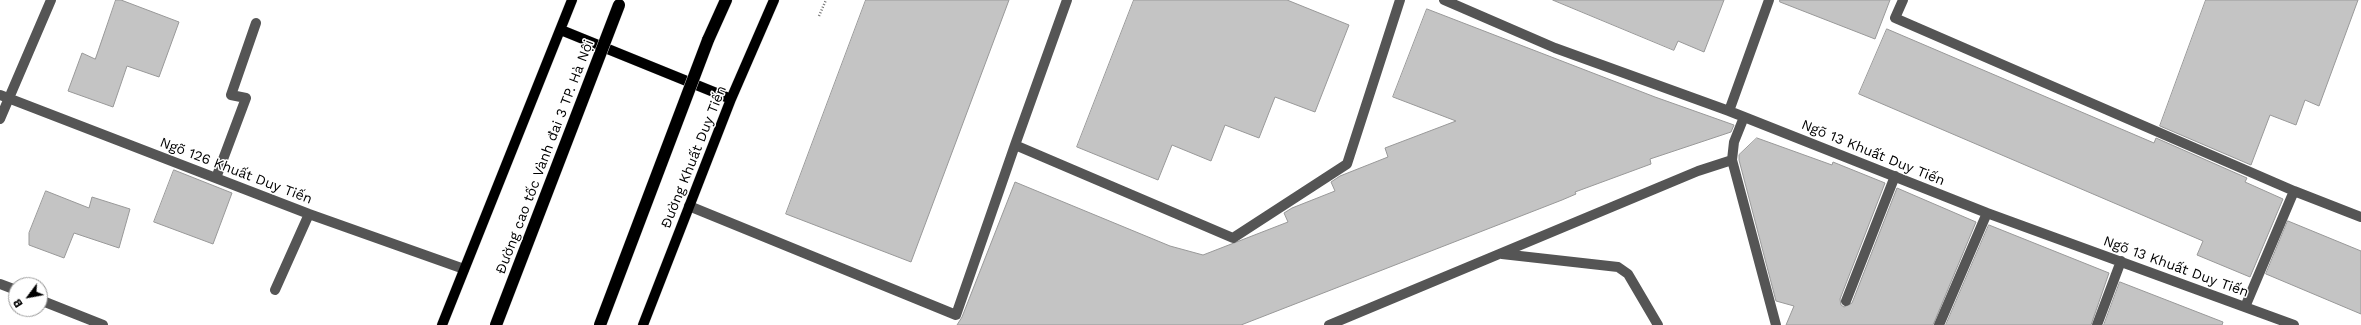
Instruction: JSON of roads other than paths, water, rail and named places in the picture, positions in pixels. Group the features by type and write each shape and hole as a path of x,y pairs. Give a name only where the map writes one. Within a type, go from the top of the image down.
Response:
{"highway":[{"path":"600,325 708,40 725,0"},
{"name":"Đường cao tốc Vành đai 3 TP. Hà Nội","path":"496,325 620,2"}],"main road":[{"path":"442,325 572,0"},
{"name":"Đường Khuất Duy Tiến","path":"643,325 731,99 774,0"},
{"path":"561,30 731,99"}],"street":[{"path":"0,119 4,96 51,0"},
{"path":"689,206 956,315 1066,0"},
{"path":"1015,145 1233,238 1347,164 1400,0"},
{"name":"Ngõ 13 Khuất Duy Tiến","path":"1444,0 1555,48 1729,111 1987,213 2292,325"},
{"path":"1729,111 1769,0"},
{"path":"1903,0 1896,18 2294,191 2361,217"},
{"path":"216,178 246,98 231,96 256,23"},
{"name":"Ngõ 126 Khuất Duy Tiến","path":"4,96 310,214 464,269"},
{"path":"1744,117 1734,142 1732,160 1776,325"},
{"path":"1329,325 1698,171 1732,160"},
{"path":"1846,302 1895,176"},
{"path":"2245,307 2294,191"},
{"path":"1939,325 1987,213"},
{"path":"275,290 310,214"},
{"path":"1501,254 1618,268 1628,274 1658,325"},
{"path":"2097,325 2121,261"},
{"path":"48,303 103,325"}]}
